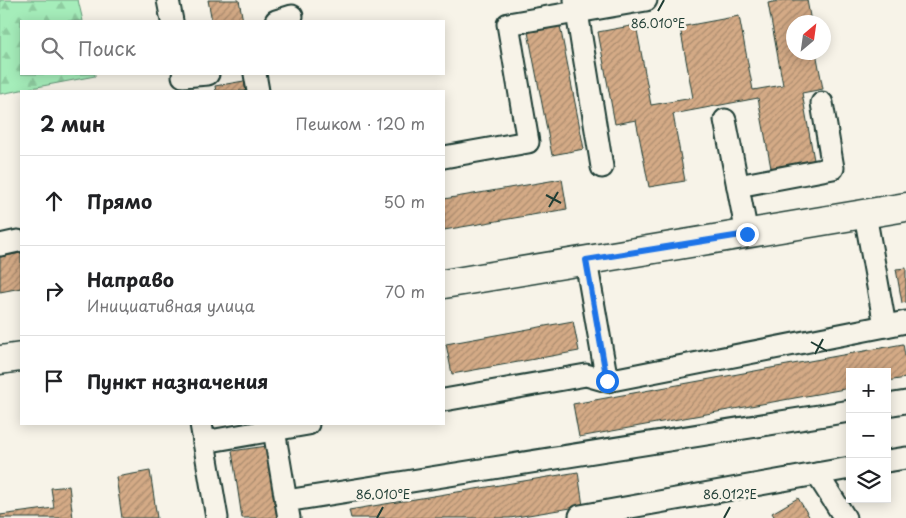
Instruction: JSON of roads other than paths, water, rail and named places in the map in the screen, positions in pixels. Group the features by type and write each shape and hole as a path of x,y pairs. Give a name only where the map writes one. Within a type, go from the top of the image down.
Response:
{"main road":[{"path":"445,284 906,208"},
{"path":"0,360 20,356"}],"street":[{"path":"168,0 172,20"},
{"path":"445,156 528,142 508,24 576,6 646,0"},
{"path":"576,6 602,167"},
{"path":"184,80 204,75"},
{"path":"255,75 258,90"},
{"path":"738,186 833,168 822,103"},
{"path":"725,120 747,234"},
{"path":"864,214 885,326"},
{"path":"586,260 607,381"},
{"path":"445,397 586,375 607,381 906,322"},
{"path":"891,404 906,402"},
{"path":"274,430 288,509 846,412"},
{"path":"217,518 202,433 274,430 302,425"},
{"path":"891,460 906,458"},
{"path":"581,518 580,516 667,510 846,469"},
{"path":"817,474 845,518"}]}
